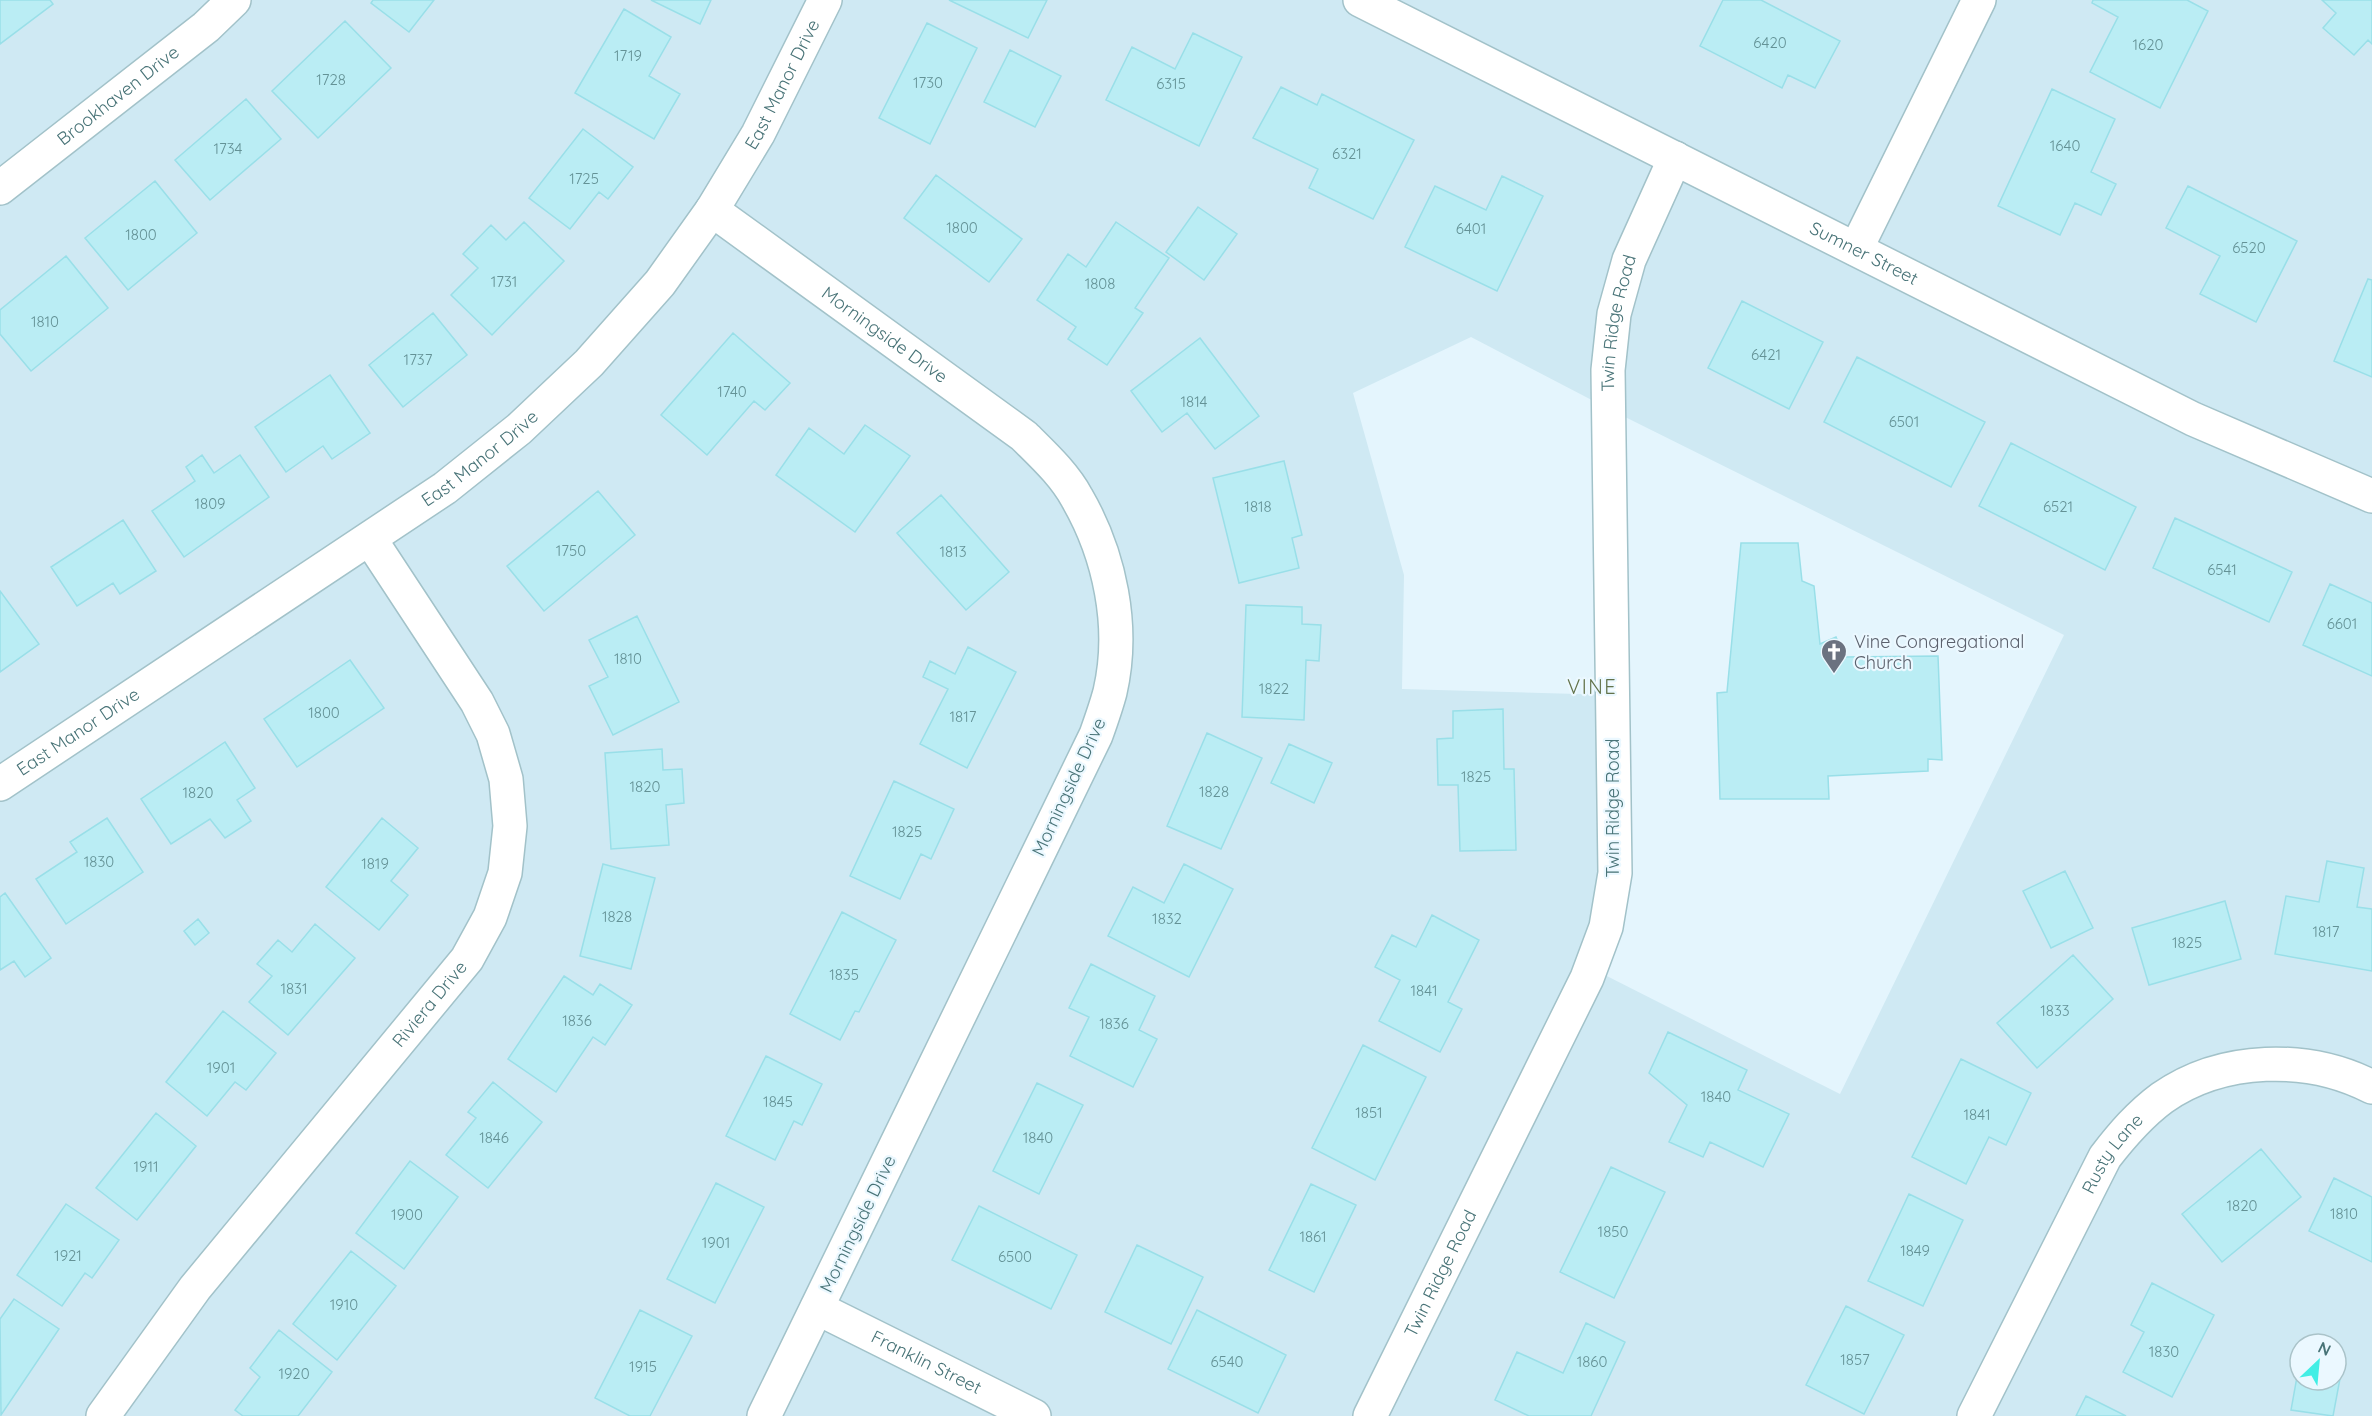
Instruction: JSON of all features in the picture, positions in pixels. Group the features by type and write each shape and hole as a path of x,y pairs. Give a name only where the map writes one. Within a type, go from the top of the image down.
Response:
{"street":[{"name":"Brookhaven Drive","path":"0,188 206,27 234,0"},
{"name":"East Manor Drive","path":"0,784 445,488 519,429 589,363 660,283 712,210 758,134 825,0"},
{"name":"Sumner Street","path":"1360,0 2193,418 2372,496"},
{"path":"1856,249 1979,0"},
{"name":"Twin Ridge Road","path":"1370,1416 1587,978 1606,927 1615,873 1608,370 1614,314 1629,260 1675,158"},
{"name":"Morningside Drive","path":"712,210 1024,436 1057,470 1077,498 1102,552 1113,597 1116,644 1110,691 1096,735 764,1416"},
{"name":"Riviera Drive","path":"103,1416 195,1288 468,959 490,917 505,873 510,826 506,779 493,734 477,702 370,538"},
{"name":"Rusty Lane","path":"1974,1416 2105,1157 2126,1128 2163,1098 2195,1081 2229,1069 2276,1063 2324,1069 2372,1087"},
{"name":"Franklin Street","path":"817,1308 1034,1416"}],"shaded area":[{"path":"0,0 2372,0 2372,1416 0,1416","holes":["1471,337 1609,409 2064,635 1840,1094 1591,968 1613,695 1402,689 1404,575 1353,393"]}],"building":[{"path":"0,0 50,0 53,4 0,44"},
{"path":"373,0 434,0 409,32 371,3"},
{"path":"651,0 711,0 700,24"},
{"path":"949,0 1047,0 1028,38"},
{"path":"1723,0 1761,0 1840,41 1815,88 1788,75 1782,88 1700,46"},
{"path":"2093,0 2187,0 2208,11 2160,108 2090,72 2118,17 2092,3"},
{"path":"2322,0 2372,0 2372,44 2368,40 2354,55 2323,28 2336,13"},
{"path":"624,9 671,37 649,76 680,94 654,139 575,93"},
{"path":"345,21 391,68 318,138 272,91"},
{"path":"927,23 977,48 930,144 879,118"},
{"path":"1193,33 1242,57 1199,146 1106,100 1132,47 1175,69"},
{"path":"1010,50 1061,76 1035,127 984,102"},
{"path":"1281,87 1317,105 1322,94 1414,140 1373,219 1309,188 1318,169 1253,138"},
{"path":"2052,89 2115,119 2091,172 2116,184 2101,215 2075,203 2060,235 1998,206"},
{"path":"246,99 281,139 210,200 175,160"},
{"path":"583,129 633,167 608,199 599,192 570,229 529,198"},
{"path":"936,175 1022,239 989,282 904,218"},
{"path":"1502,176 1543,196 1497,291 1405,247 1435,186 1486,210"},
{"path":"155,181 197,233 128,290 85,238"},
{"path":"2188,186 2297,241 2256,322 2200,294 2220,256 2166,228"},
{"path":"1198,207 1237,234 1204,280 1166,252"},
{"path":"524,222 564,261 492,335 451,295 478,268 463,254 491,225 506,240"},
{"path":"1116,222 1169,258 1135,308 1143,313 1107,365 1068,339 1076,327 1037,300 1068,254 1086,267"},
{"path":"66,256 108,308 31,371 0,334 0,310"},
{"path":"2368,279 2372,280 2372,377 2334,361"},
{"path":"1742,301 1823,342 1789,409 1708,368"},
{"path":"433,313 467,355 403,407 369,365"},
{"path":"733,333 790,383 765,410 754,401 707,455 661,415"},
{"path":"1200,338 1259,416 1215,449 1187,413 1162,432 1131,391"},
{"path":"1857,357 1985,422 1951,487 1824,422"},
{"path":"330,375 370,433 332,459 323,446 286,472 255,427"},
{"path":"865,425 910,456 855,532 776,475 809,428 844,454"},
{"path":"2011,443 2136,507 2105,570 1979,506"},
{"path":"202,455 214,473 240,455 269,497 184,557 152,511 195,481 186,467"},
{"path":"1284,461 1302,535 1292,538 1299,568 1239,583 1213,478"},
{"path":"598,491 635,535 544,611 507,566"},
{"path":"941,495 1009,572 966,610 897,533"},
{"path":"2175,518 2292,572 2269,622 2153,568"},
{"path":"123,520 156,571 120,594 113,583 77,606 51,567"},
{"name":"Vine Congregational Church","path":"1741,543 1798,543 1802,581 1814,586 1820,644 1836,637 1844,657 1938,656 1942,760 1928,759 1928,771 1828,776 1829,799 1720,799 1717,693 1727,692"},
{"path":"2330,584 2372,603 2372,676 2303,645"},
{"path":"0,591 39,644 0,672"},
{"path":"1246,605 1302,607 1302,624 1321,625 1319,661 1306,660 1304,720 1242,717"},
{"path":"637,616 679,702 613,735 589,686 608,677 589,640"},
{"path":"968,647 1016,672 967,768 920,744 948,689 923,677 930,661 955,674"},
{"path":"350,660 384,708 297,767 264,719"},
{"path":"1503,709 1504,769 1514,769 1516,850 1460,851 1458,785 1438,785 1437,739 1453,738 1453,711"},
{"path":"1207,733 1262,758 1221,849 1167,826"},
{"path":"225,742 255,788 237,800 251,821 225,838 210,819 171,844 141,799"},
{"path":"1289,744 1332,763 1314,803 1271,783"},
{"path":"662,749 663,770 682,769 684,803 666,805 669,845 611,849 605,753"},
{"path":"894,781 954,809 931,859 921,854 900,899 850,876"},
{"path":"107,818 143,872 66,924 36,879 77,852 70,842"},
{"path":"382,818 418,848 391,881 408,895 379,930 326,887"},
{"path":"2327,861 2364,868 2357,907 2372,909 2372,971 2275,954 2286,896 2319,902"},
{"path":"603,864 655,878 631,969 580,956"},
{"path":"1184,864 1233,889 1189,977 1108,936 1133,887 1164,903"},
{"path":"2065,871 2093,928 2051,948 2023,891"},
{"path":"5,893 51,958 25,977 14,961 0,970 0,897"},
{"path":"2225,901 2241,959 2149,985 2132,928"},
{"path":"842,912 896,940 859,1012 855,1011 840,1040 790,1014"},
{"path":"1432,915 1479,940 1448,1002 1462,1009 1440,1052 1379,1021 1400,980 1375,967 1392,935 1416,947"},
{"path":"198,919 209,933 195,945 184,931"},
{"path":"315,924 355,958 288,1035 249,1002 272,976 257,964 278,940 292,952"},
{"path":"2073,955 2113,999 2037,1068 1997,1023"},
{"path":"1091,964 1155,996 1139,1030 1157,1039 1133,1087 1070,1056 1089,1017 1069,1008"},
{"path":"564,976 593,995 600,984 632,1005 605,1045 593,1037 556,1092 508,1059"},
{"path":"223,1011 276,1053 246,1090 235,1082 207,1116 166,1082"},
{"path":"1668,1032 1747,1070 1738,1090 1789,1114 1763,1167 1710,1142 1703,1157 1669,1142 1687,1105 1649,1073"},
{"path":"1363,1045 1426,1077 1375,1180 1312,1148"},
{"path":"766,1056 822,1084 802,1125 794,1121 775,1160 726,1136"},
{"path":"1961,1059 2031,1093 2006,1145 1989,1137 1966,1184 1912,1157"},
{"path":"493,1082 542,1122 488,1188 446,1155 476,1118 468,1112"},
{"path":"1037,1083 1083,1105 1039,1194 993,1171"},
{"path":"156,1113 196,1146 137,1220 96,1188"},
{"path":"2261,1149 2301,1197 2222,1262 2182,1214"},
{"path":"410,1161 458,1197 404,1269 356,1233"},
{"path":"1611,1167 1665,1192 1614,1298 1560,1272"},
{"path":"2334,1178 2372,1197 2372,1262 2309,1231"},
{"path":"716,1183 764,1207 715,1303 667,1279"},
{"path":"1311,1184 1356,1205 1314,1292 1269,1270"},
{"path":"1909,1194 1963,1220 1923,1306 1868,1281"},
{"path":"66,1204 119,1240 92,1278 85,1273 62,1306 17,1275"},
{"path":"979,1206 1077,1255 1051,1309 952,1260"},
{"path":"1137,1245 1203,1277 1171,1344 1105,1312"},
{"path":"351,1251 396,1286 337,1360 293,1324"},
{"path":"2152,1283 2214,1315 2172,1397 2123,1372 2144,1332 2131,1325"},
{"path":"14,1299 59,1329 1,1415 0,1319"},
{"path":"1846,1306 1904,1335 1864,1414 1806,1385"},
{"path":"640,1310 692,1336 650,1416 630,1416 595,1398"},
{"path":"1197,1310 1286,1355 1258,1413 1168,1369"},
{"path":"1586,1323 1625,1342 1591,1416 1529,1416 1495,1400 1517,1352 1563,1373"},
{"path":"279,1330 332,1372 298,1416 243,1416 235,1410 260,1377 250,1368"},
{"path":"2294,1392 2338,1392 2333,1416 2291,1410"},
{"path":"2086,1396 2126,1416 2076,1416"}],"place":[{"name":"Vine Congregational Church","path":"1834,675"}],"district":[{"name":"VINE","path":"1592,687"}]}
